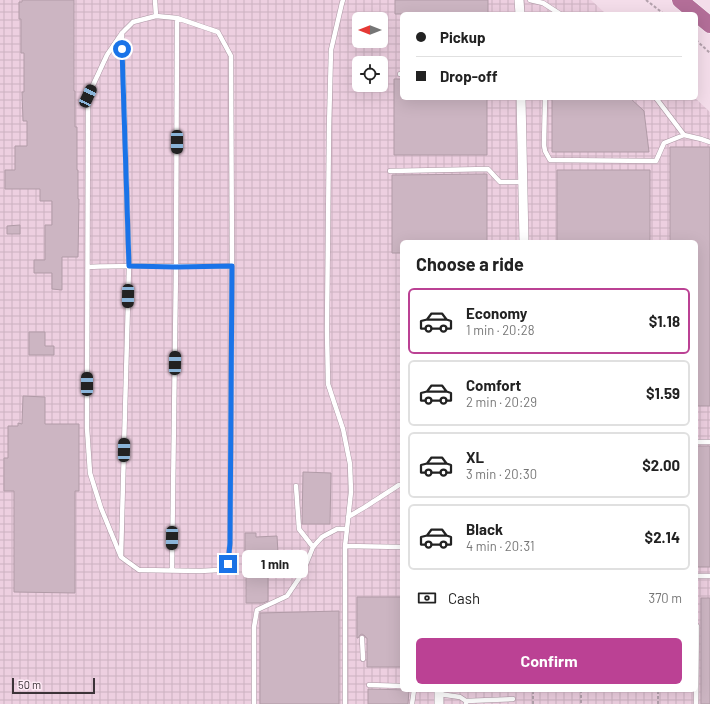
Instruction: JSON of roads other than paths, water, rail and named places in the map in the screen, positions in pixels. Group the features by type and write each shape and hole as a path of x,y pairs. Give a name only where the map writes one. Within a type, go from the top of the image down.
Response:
{"highway":[{"path":"680,0 694,12"},
{"path":"698,15 710,25"}],"street":[{"path":"519,0 520,12"},
{"path":"521,100 524,240"},
{"path":"439,692 439,704"}],"lane":[{"path":"155,0 156,16"},
{"path":"343,0 331,50 327,330 328,384 343,429 350,464 351,492 345,546 345,704"},
{"path":"530,0 543,3 557,12"},
{"path":"156,16 177,18 218,32 231,56 232,266 230,543 228,564 219,570 139,570 121,557 101,508 90,472 87,428 88,96 107,54 122,33 133,22 156,16"},
{"path":"172,570 176,267 177,18"},
{"path":"121,557 129,266 122,33"},
{"path":"545,100 544,145 545,151 550,160 656,161 664,143 684,136 710,142"},
{"path":"657,100 684,136"},
{"path":"390,171 488,169 500,182 522,182"},
{"path":"88,267 232,266"},
{"path":"698,442 710,442"},
{"path":"348,517 400,485"},
{"path":"296,486 299,530 313,547"},
{"path":"254,704 254,627 257,610 287,596 302,574 313,547 322,537 337,529 347,529"},
{"path":"345,546 400,546"},
{"path":"698,576 710,576"},
{"path":"362,638 363,659"},
{"path":"369,685 400,686"},
{"path":"412,704 414,692"},
{"path":"439,692 460,697 466,702 513,699"},
{"path":"696,692 696,704"}]}
